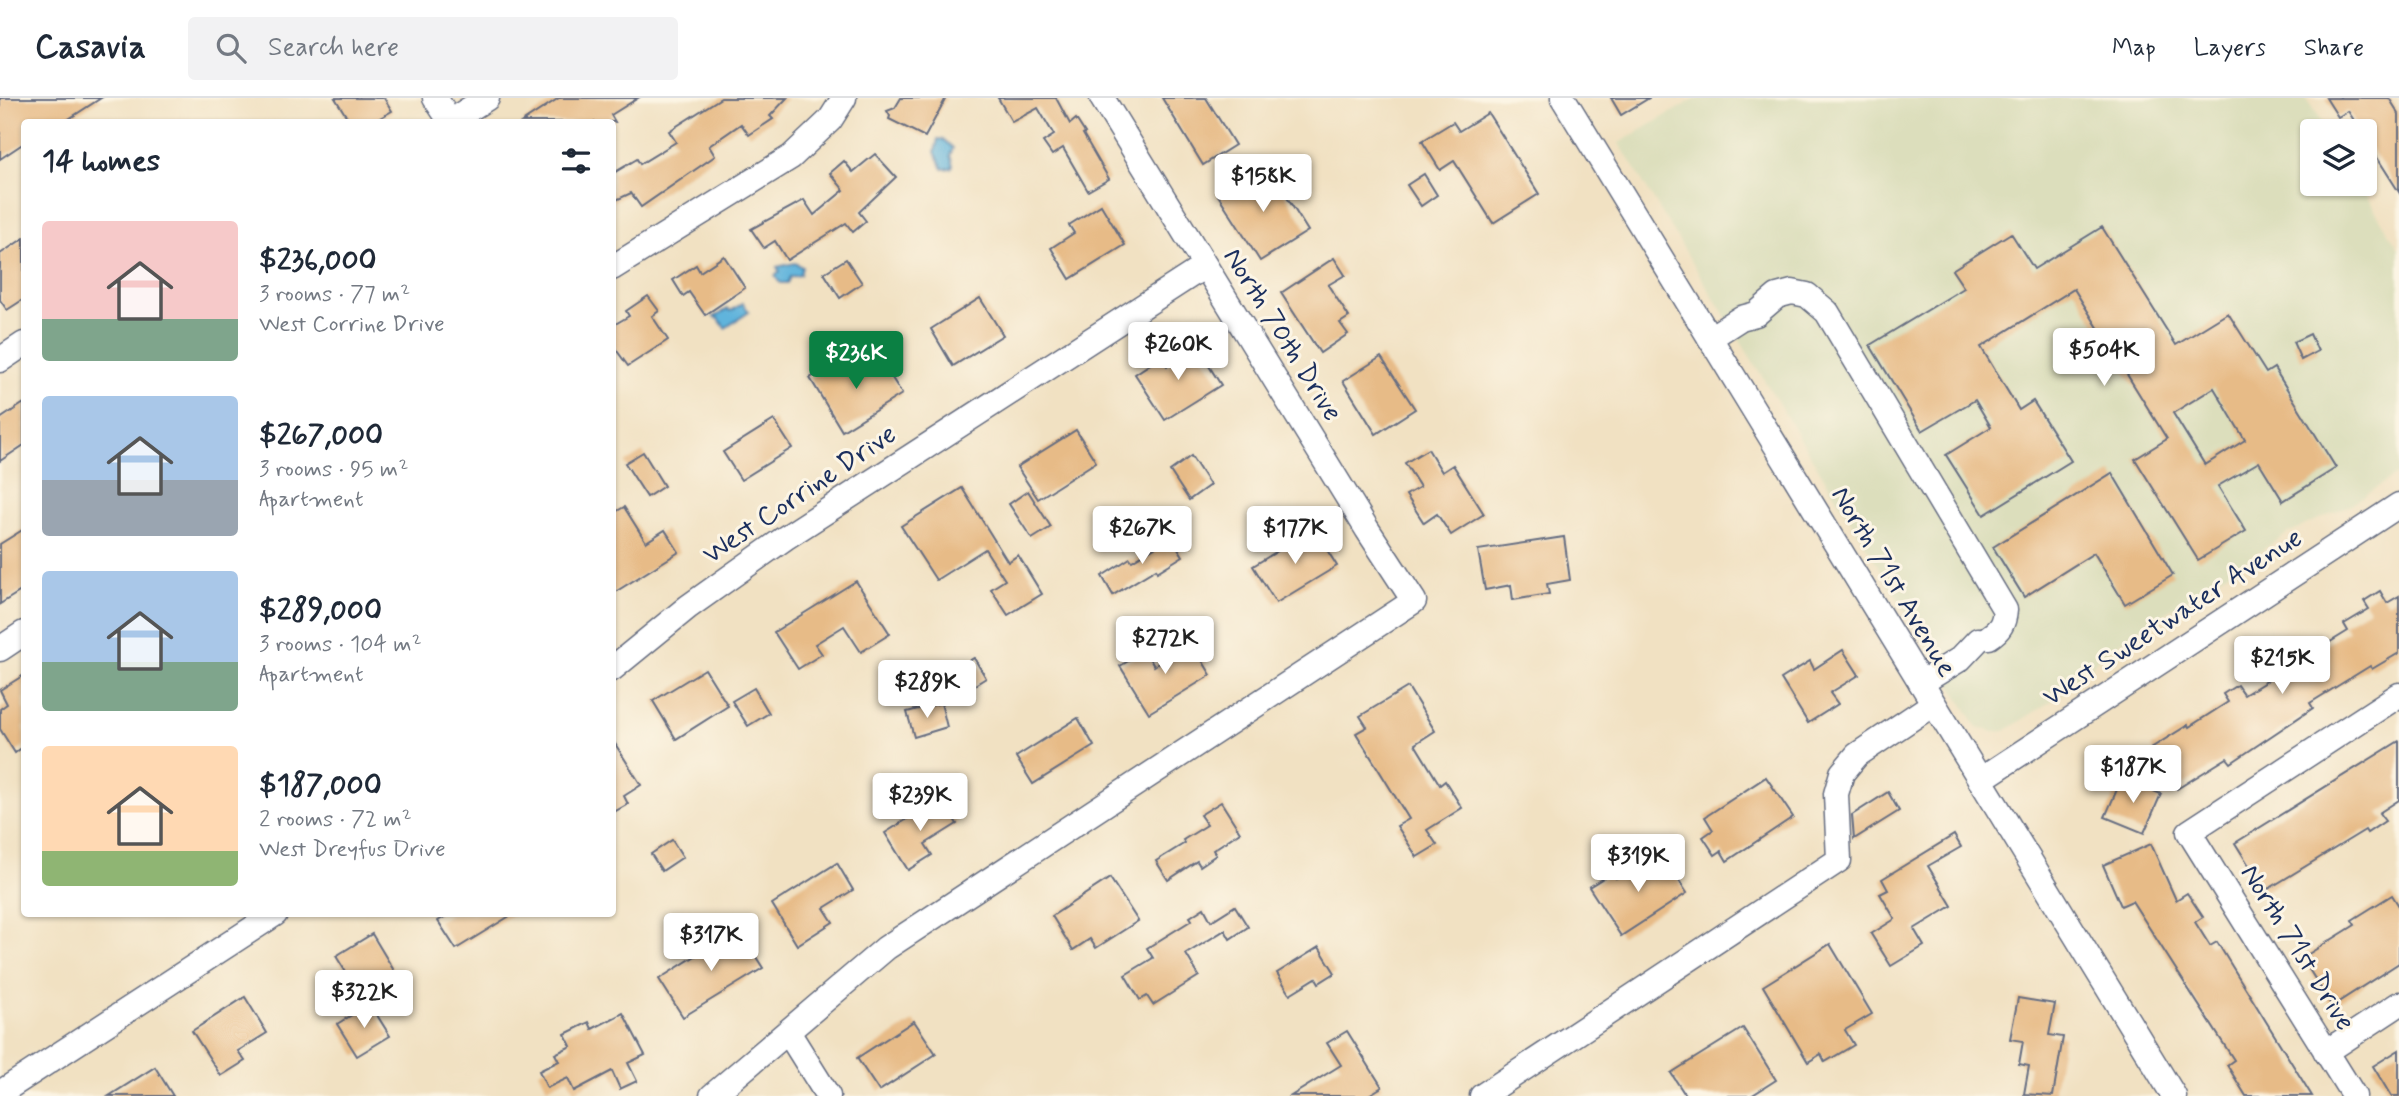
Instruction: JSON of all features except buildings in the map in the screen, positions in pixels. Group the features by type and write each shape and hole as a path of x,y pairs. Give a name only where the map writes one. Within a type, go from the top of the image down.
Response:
{"street":[{"path":"435,98 448,119"},
{"path":"455,119 487,98"},
{"path":"616,266 791,157 830,120 844,98"},
{"name":"North 70th Drive","path":"788,1032 886,948 1414,601 1102,98"},
{"name":"North 71st Avenue","path":"1563,98 1980,779 2163,1092"},
{"name":"West Corrine Drive","path":"616,666 688,607 785,538 1205,267"},
{"path":"1482,1096 1839,860 1836,794 1842,773 1857,755 1927,694 1960,659 1984,638 1998,631 2004,621 2005,610 1827,312 1817,302 1807,295 1791,292 1777,296 1756,314 1741,318 1710,338"},
{"path":"0,360 21,346"},
{"name":"West Sweetwater Avenue","path":"1980,779 2399,505"},
{"path":"0,649 21,635"},
{"name":"North 71st Drive","path":"2354,1096 2189,832 2399,695"},
{"path":"0,1093 270,917"},
{"path":"2326,1052 2399,1004"},
{"path":"712,1096 788,1032 828,1096"}],"shaded area":[{"path":"1696,98 2306,98 2319,119 2300,119 2300,196 2366,196 2399,249 2399,473 2350,505 2290,532 2100,656 2076,685 2005,731 1994,732 1977,727 1619,143"}],"water":[{"path":"938,139 944,140 953,148 950,155 953,165 951,168 943,169 935,152"},
{"path":"795,263 802,267 800,275 790,277 787,283 780,283 775,276 780,272 777,267"},
{"path":"743,303 749,312 725,328 719,319 714,317 728,309 731,311"}]}
